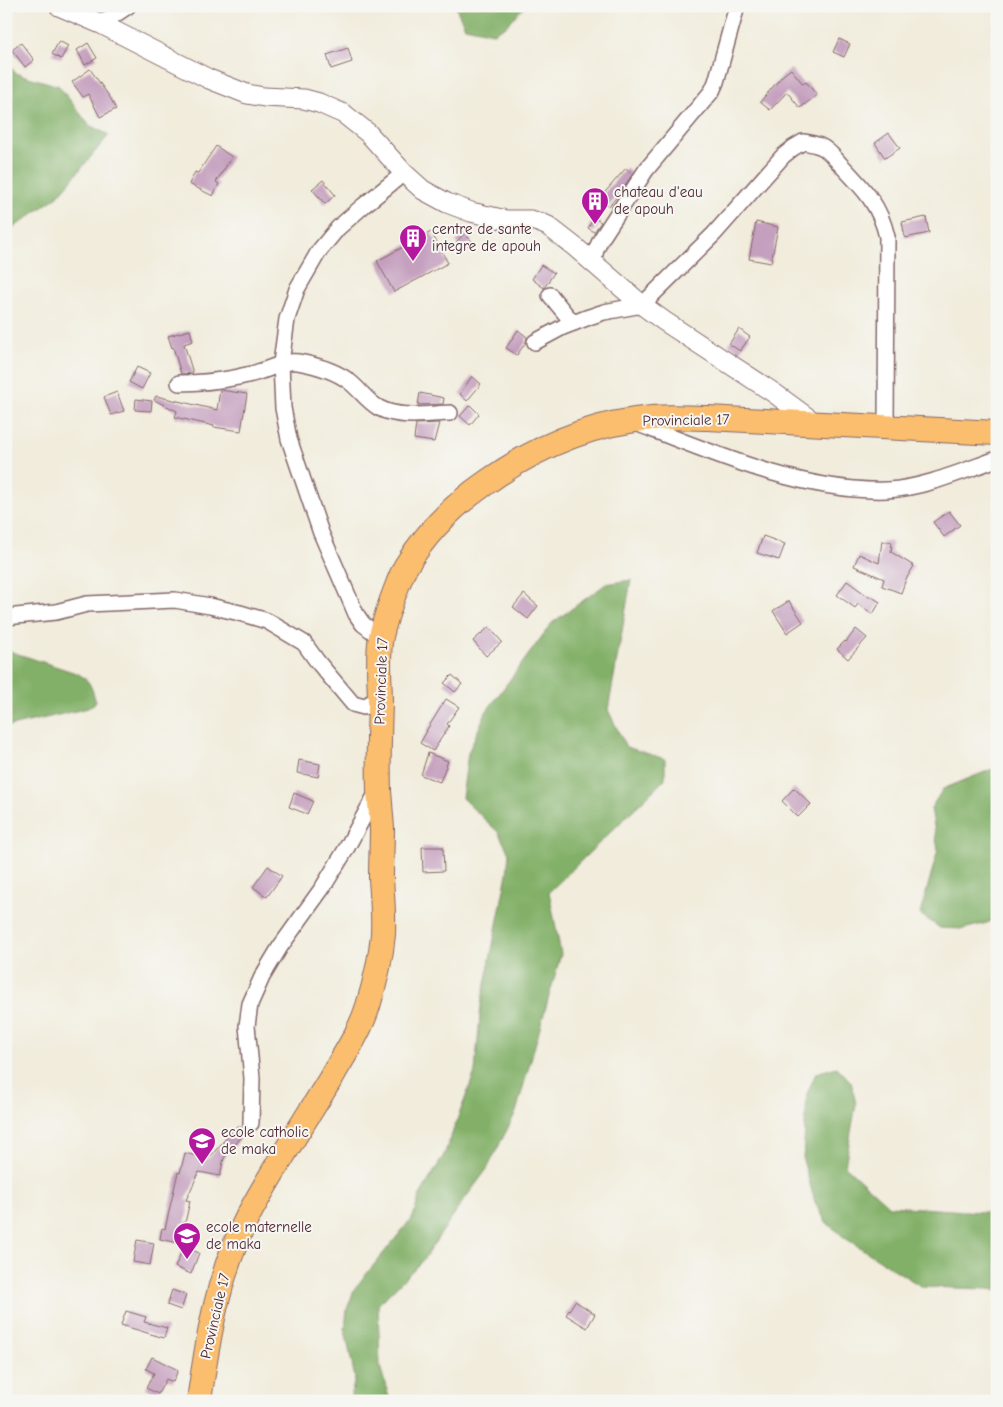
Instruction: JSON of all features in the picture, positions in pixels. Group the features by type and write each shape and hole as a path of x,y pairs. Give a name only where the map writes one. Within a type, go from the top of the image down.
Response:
{"main road":[{"name":"Provinciale 17","path":"198,1401 221,1280 247,1218 354,1039 367,1009 378,968 383,932 382,828 379,789 379,669 381,638 392,601 405,568 423,543 446,516 470,493 529,455 560,439 631,421 672,417 997,433"}],"street":[{"path":"59,6 101,24 209,79 247,94 264,97 304,99 319,103 344,114 368,133 404,173 423,190 460,209 506,220 531,220 541,223 593,262 642,305 774,393 815,423"},
{"path":"101,24 128,6"},
{"path":"593,262 601,239 646,170 712,91 737,6"},
{"path":"535,342 573,323 604,312 642,305 714,234 783,156 803,142 820,146 827,150 865,190 880,214 886,231 886,427"},
{"path":"381,638 363,624 356,614 321,533 289,439 283,408 281,363 287,319 297,289 319,251 338,228 404,173"},
{"path":"550,294 573,323"},
{"path":"179,383 203,383 238,377 260,372 281,363 295,361 315,365 351,382 378,408 399,414 450,413"},
{"path":"631,421 727,459 795,478 838,487 889,490 929,483 997,459"},
{"path":"6,617 56,612 87,604 175,600 210,606 267,621 304,643 353,704 364,707 380,697"},
{"path":"251,1123 252,1078 246,1026 250,1004 262,977 280,947 339,862 379,789"}],"green space":[{"path":"456,6 526,6 506,26 493,33 465,27"},
{"path":"6,60 15,73 59,86 89,125 109,135 58,196 6,233"},
{"path":"631,580 608,710 626,747 665,759 665,779 549,892 561,954 516,1112 487,1169 423,1260 378,1305 380,1366 390,1401 350,1401 355,1378 345,1330 347,1309 355,1288 413,1217 420,1195 444,1155 475,1072 481,1005 507,874 509,853 498,832 462,798 468,753 486,712 552,623 606,584"},
{"path":"6,650 76,673 85,678 90,684 96,702 88,708 6,727"},
{"path":"997,767 997,918 987,923 963,929 940,928 920,914 938,850 931,808 943,789"},
{"path":"837,1067 851,1082 856,1104 845,1166 889,1206 997,1213 997,1291 990,1289 922,1287 845,1238 826,1222 815,1202 803,1160 807,1094 816,1073"}],"building":[{"path":"839,39 850,44 844,57 833,52"},
{"path":"59,41 68,46 61,59 52,54"},
{"path":"21,43 34,60 25,67 12,50"},
{"path":"88,43 97,58 85,65 77,50"},
{"path":"348,48 352,62 331,69 327,55"},
{"path":"90,69 116,109 100,117 88,94 83,97 72,82"},
{"path":"791,69 803,84 806,82 817,95 800,108 787,92 770,110 760,102 783,75"},
{"path":"889,133 900,148 885,158 875,143"},
{"path":"216,146 232,157 216,182 219,184 213,196 189,184 195,172 198,173"},
{"path":"626,168 632,175 609,206 600,198"},
{"path":"323,180 335,195 325,204 312,189"},
{"path":"926,217 929,233 905,238 902,222"},
{"name":"chateau d'eau de apouh","path":"594,218 601,222 594,232 588,228"},
{"path":"756,222 778,227 771,263 749,259"},
{"name":"centre de sante integre de apouh","path":"431,232 448,263 394,292 377,261"},
{"path":"464,234 472,241 464,249 456,242"},
{"path":"541,265 554,273 544,288 532,279"},
{"path":"739,329 750,337 740,351 729,344"},
{"path":"190,330 193,341 184,344 193,373 181,374 168,336"},
{"path":"518,330 527,337 526,342 517,355 506,348"},
{"path":"137,367 150,373 142,389 129,382"},
{"path":"472,376 481,384 467,401 460,394"},
{"path":"220,390 247,394 241,431 213,427 175,417 177,411 154,400 156,396 217,410"},
{"path":"117,392 124,411 111,415 104,397"},
{"path":"420,393 444,398 443,404 418,405"},
{"path":"136,399 152,401 151,411 135,410"},
{"path":"470,405 479,414 470,425 460,416"},
{"path":"439,423 434,442 414,439 416,424"},
{"path":"949,511 960,525 944,537 933,522"},
{"path":"763,536 785,544 779,560 757,553"},
{"path":"882,541 892,542 891,552 914,566 906,579 901,593 882,586 884,579 854,566 859,554 879,563"},
{"path":"847,581 869,597 880,602 873,614 858,604 855,608 837,595"},
{"path":"524,594 538,606 528,619 513,607"},
{"path":"789,601 803,622 787,633 773,611"},
{"path":"489,627 502,642 486,656 473,641"},
{"path":"856,629 867,638 848,659 837,649 846,642"},
{"path":"452,675 462,684 455,692 444,683"},
{"path":"446,699 459,707 447,724 449,726 433,751 420,743"},
{"path":"428,753 448,761 440,782 421,775"},
{"path":"299,760 320,764 318,777 297,773"},
{"path":"794,788 811,804 798,817 782,801"},
{"path":"294,793 313,801 307,814 289,807"},
{"path":"422,847 443,847 444,871 423,872"},
{"path":"268,866 282,876 267,897 253,887"},
{"path":"237,1126 245,1133 224,1158 220,1176 199,1172 186,1200 190,1201 185,1223 182,1223 179,1243 160,1239 162,1228 165,1229 178,1172 180,1173 185,1153 208,1159"},
{"path":"137,1240 154,1243 150,1265 133,1262"},
{"name":"ecole maternelle de maka","path":"184,1246 199,1253 191,1274 175,1267"},
{"path":"172,1290 186,1295 181,1310 167,1305"},
{"path":"575,1301 595,1314 587,1328 566,1315"},
{"path":"126,1311 146,1317 144,1322 167,1328 164,1338 121,1325"},
{"path":"152,1357 178,1370 173,1382 166,1379 158,1394 146,1388 154,1373 146,1369"}],"place":[{"name":"chateau d'eau de apouh","path":"595,225"},
{"name":"centre de sante integre de apouh","path":"413,262"},
{"name":"ecole catholic de maka","path":"202,1165"},
{"name":"ecole maternelle de maka","path":"187,1260"}]}
